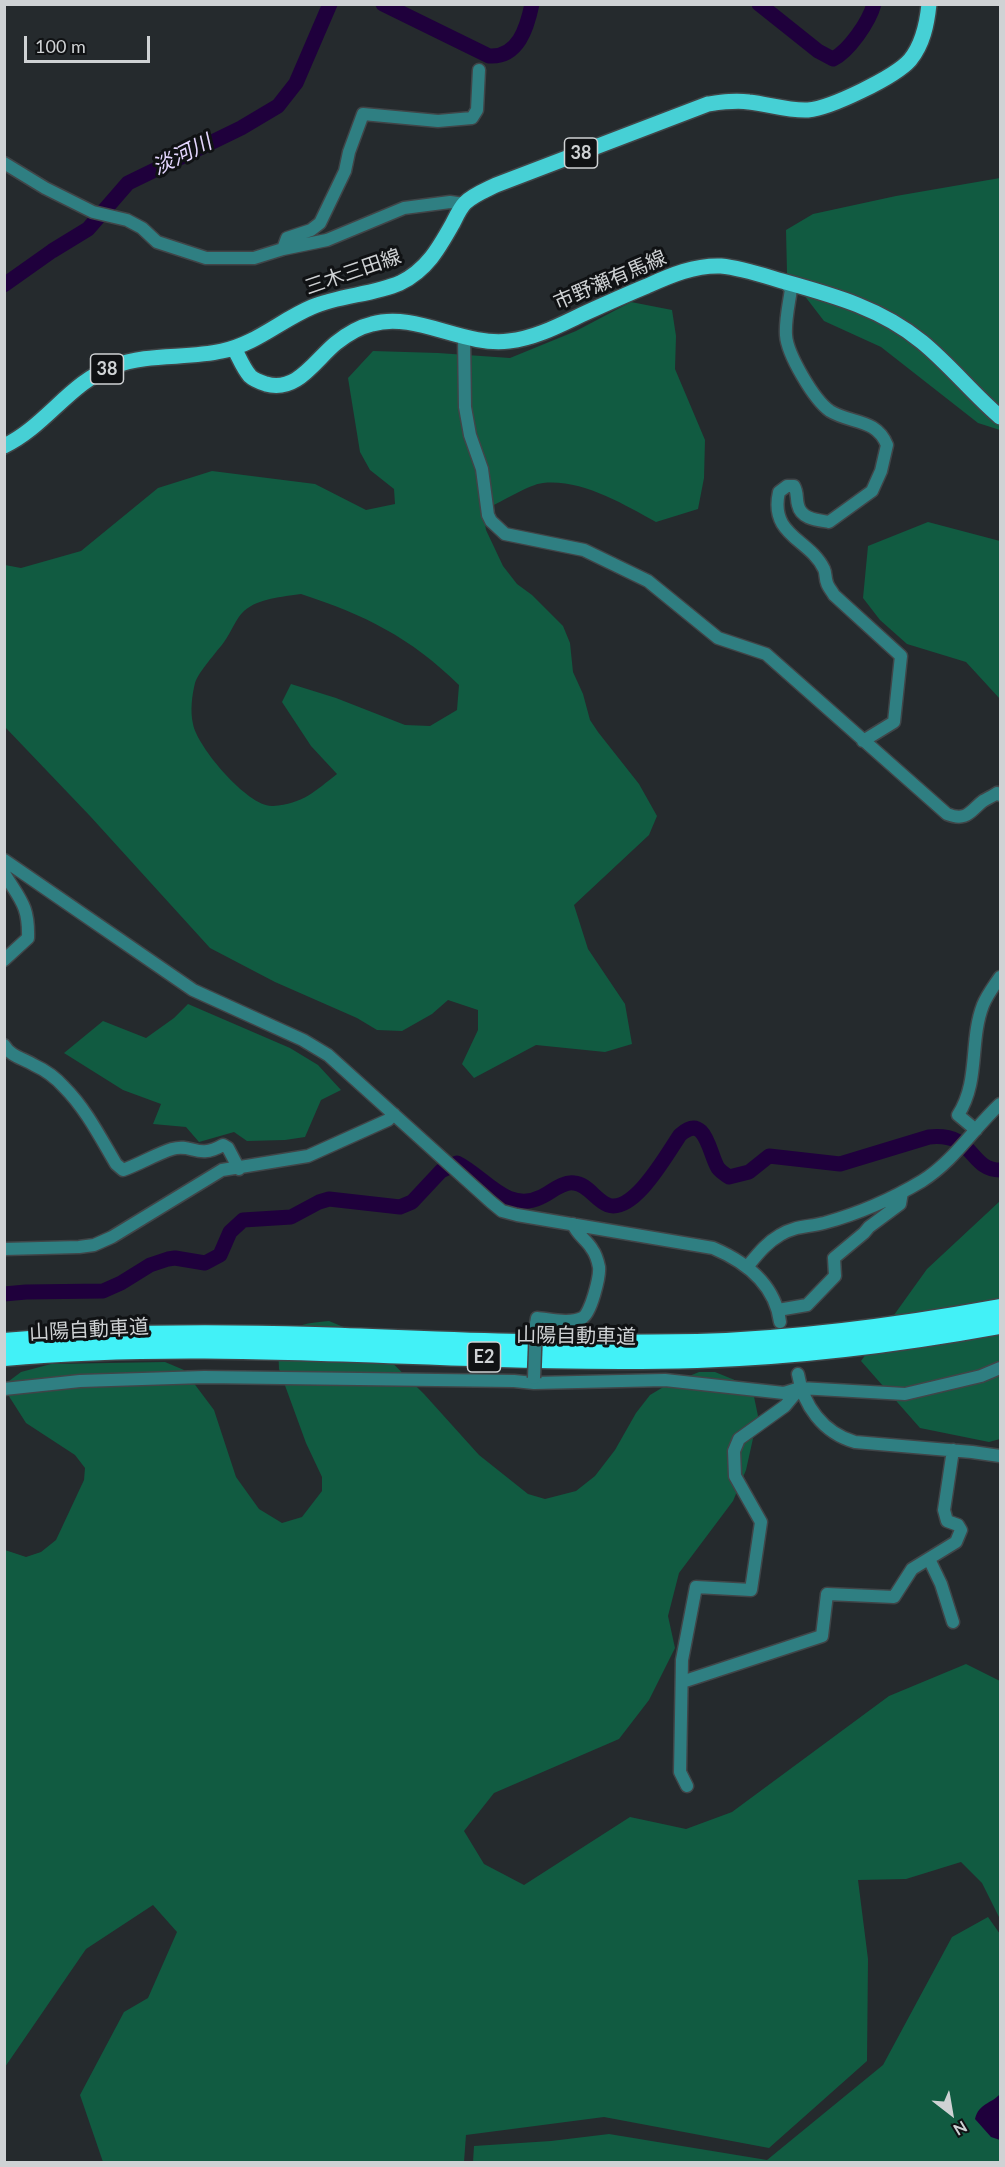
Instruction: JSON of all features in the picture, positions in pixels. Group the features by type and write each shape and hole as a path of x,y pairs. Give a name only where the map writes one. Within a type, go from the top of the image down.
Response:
{"highway":[{"name":"山陽自動車道","path":"4,1358 70,1351 190,1348 519,1358 698,1359 776,1354 961,1324 1000,1308"},
{"name":"山陽自動車道","path":"4,1342 67,1337 191,1334 519,1343 698,1343 851,1330 961,1324 1000,1325"}],"main road":[{"name":"三木三田線","path":"4,446 29,430 92,376 115,365 140,359 193,355 234,348 252,341 312,307 386,288 413,275 435,255 464,204 496,185 708,104 731,100 808,110 828,106 893,74 910,60 922,40 927,24 929,4"},
{"name":"市野瀬有馬線","path":"234,348 250,376 260,382 282,385 293,382 335,344 372,323 398,322 496,343 532,337 672,275 695,268 719,266 739,268 854,302 900,326 922,342 1000,417"}],"street":[{"path":"283,249 287,238 311,230 320,223 345,171 349,152 363,114 438,121 472,118 477,110 478,70"},
{"path":"4,162 45,188 93,212 127,220 142,228 157,242 206,258 254,258 327,240 404,208 450,202 464,204"},
{"path":"782,280 791,289 786,336 790,353 820,402 830,411 879,430 887,445 881,471 872,491 830,522 815,520 804,515 798,507 797,491 794,486 787,486 779,492 777,499 778,516 824,569 826,582 834,595 901,656 894,722 863,741"},
{"path":"465,338 465,407 470,435 482,469 488,515 501,532 584,550 648,581 718,639 766,654 947,814 957,818 963,817 976,809 983,801 1000,795"},
{"path":"4,860 193,990 303,1040 328,1054 502,1211 713,1248 731,1256 761,1278 768,1288 779,1316 807,1305 835,1276 834,1258 869,1227 900,1204 902,1192"},
{"path":"4,873 25,907 28,918 28,938 4,960"},
{"path":"973,1134 958,1115 970,1092 978,1022 983,1005 1000,977"},
{"path":"4,1044 7,1050 17,1058 34,1064 64,1086 85,1112 116,1164 123,1170 174,1149 183,1148 203,1153 212,1152 223,1145 228,1148 239,1169"},
{"path":"747,1267 769,1242 794,1227 822,1223 860,1211 923,1181 945,1165 1000,1104"},
{"path":"4,1249 94,1245 112,1237 222,1170 308,1156 388,1120 394,1114"},
{"path":"534,1381 537,1318 570,1321 586,1316 590,1309 599,1268 592,1250 573,1224"},
{"path":"4,1389 80,1381 204,1377 514,1381 665,1380 784,1393 800,1388 905,1394 981,1376 1000,1368"},
{"path":"798,1374 800,1388 820,1421 843,1439 1000,1456"},
{"path":"687,1786 680,1772 682,1660 696,1587 751,1590 761,1522 735,1476 734,1451 739,1439 785,1406 800,1388"},
{"path":"682,1682 822,1636 827,1594 894,1597 912,1569 956,1542 960,1536 961,1530 947,1521 944,1510 953,1450"},
{"path":"928,1559 941,1584 953,1622"}],"green space":[{"path":"1000,178 1000,430 978,423 881,347 824,321 787,273 786,230 813,214 896,196"},
{"path":"631,302 672,310 676,336 675,369 705,440 704,478 698,509 656,522 602,494 572,485 543,483 523,490 488,508 484,517 486,530 503,566 517,584 532,595 563,626 570,643 573,672 583,694 590,720 639,784 657,816 649,835 574,905 588,949 625,1004 632,1044 605,1052 536,1045 474,1078 462,1064 478,1030 478,1010 448,1000 432,1014 402,1031 377,1030 357,1018 275,982 210,948 5,727 5,565 21,568 81,551 158,488 212,471 315,484 366,510 395,504 394,489 370,470 360,452 348,378 373,351 510,358 576,331","holes":["301,594 366,619 423,653 459,685 457,710 430,726 405,725 336,698 291,684 282,702 311,746 337,774 301,799 293,803 273,806 263,804 251,797 238,787 214,761 193,724 192,698 197,678 244,611 257,603"]},
{"path":"928,522 1000,541 1000,699 966,662 907,644 880,620 863,598 868,546"},
{"path":"188,1004 290,1048 318,1065 341,1090 321,1100 305,1137 247,1141 234,1132 199,1142 186,1127 153,1124 161,1104 123,1090 64,1053 103,1021 146,1038 174,1018"},
{"path":"1000,1201 1000,1439 989,1442 920,1428 861,1361 927,1269"},
{"path":"329,1321 365,1336 424,1394 479,1455 528,1494 545,1499 576,1491 595,1476 615,1450 636,1413 650,1395 665,1386 699,1372 715,1372 752,1387 758,1416 746,1470 733,1501 679,1573 668,1616 675,1648 649,1700 619,1739 494,1793 464,1831 484,1864 524,1885 630,1817 686,1829 732,1812 889,1696 966,1664 1000,1681 1000,1919 982,1883 961,1862 906,1879 858,1880 868,1959 867,2061 769,2148 604,2117 466,2135 464,2162 103,2162 80,2095 124,2012 148,1998 177,1932 153,1905 86,1949 5,2067 5,1550 26,1557 41,1552 56,1540 84,1480 85,1468 75,1455 26,1423 5,1390 5,1384 21,1372 51,1364 165,1362 184,1370 214,1410 236,1477 259,1509 282,1523 302,1517 322,1491 322,1477 306,1443 279,1369 278,1346 300,1326"},
{"path":"988,1917 1000,1934 1000,2162 473,2162 474,2146 551,2141 609,2134 767,2160 883,2065 952,1937"}],"shaded area":[{"path":"1000,2094 1000,2140 991,2137 975,2119 982,2107"}],"waterway":[{"name":"淡河川","path":"4,285 88,229 128,183 241,128 278,106 296,83 330,4"},
{"name":"淡河川","path":"383,4 489,56 507,52 520,40 532,4"},
{"name":"淡河川","path":"759,4 818,51 833,59 845,50 858,35 874,4"},
{"path":"4,1294 103,1291 150,1265 168,1259 205,1263 220,1255 230,1232 243,1220 291,1217 329,1199 400,1207 412,1202 441,1171 457,1163 496,1191 517,1201 529,1201 561,1185 574,1183 583,1186 603,1203 618,1205 628,1201 649,1181 680,1135 689,1129 696,1128 705,1138 718,1168 729,1177 749,1172 769,1156 840,1164 929,1137 955,1140 964,1145 982,1164 1000,1170"}]}
